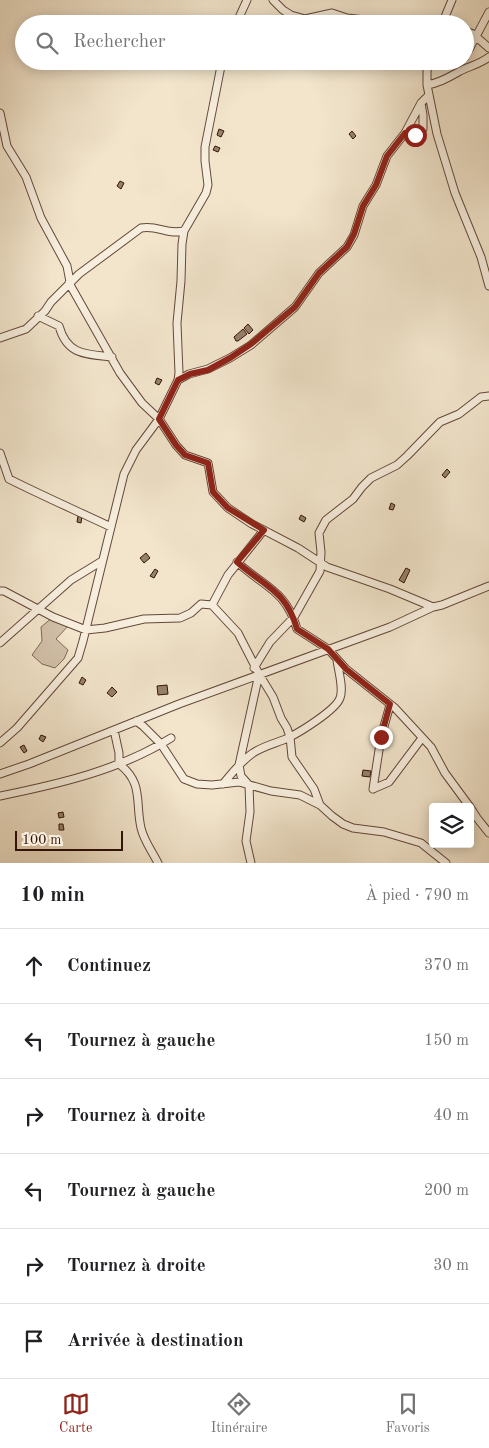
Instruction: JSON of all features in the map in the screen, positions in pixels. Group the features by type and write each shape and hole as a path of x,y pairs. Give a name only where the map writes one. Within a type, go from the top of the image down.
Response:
{"street":[{"path":"240,15 247,0"},
{"path":"274,0 283,10 291,15"},
{"path":"446,15 452,0"},
{"path":"474,41 489,12"},
{"path":"323,15 332,13 338,15"},
{"path":"476,37 484,46 489,48"},
{"path":"474,66 489,57"},
{"path":"0,743 17,728 78,658 129,460 159,419 178,380 177,323 182,244 184,232 206,193 208,185 205,147 220,70"},
{"path":"428,70 428,95 437,134 455,193 481,257 489,286"},
{"path":"427,85 440,82 460,71"},
{"path":"178,380 190,374 208,370 237,353 251,344 295,307 319,273 347,247 354,234 363,206 376,185 387,156 405,133 428,95"},
{"path":"405,133 415,135 423,128 421,104"},
{"path":"0,113 7,146 26,177 41,218 67,266 70,283 120,373 142,403 159,419 185,455 208,463 213,492 228,508 328,567 390,589 433,607"},
{"path":"0,338 26,329 70,283 111,249 141,228 150,226 174,234 184,232"},
{"path":"38,316 59,326 64,340 75,351 112,357"},
{"path":"245,679 270,642 294,617 320,570 319,533 326,520 353,499 372,478 397,465 440,422 459,414 481,397 489,396"},
{"path":"0,453 9,479 111,527"},
{"path":"212,605 237,562 264,530"},
{"path":"0,643 71,580 102,561"},
{"path":"237,562 277,592 294,617 297,629 328,649 337,659 390,704 431,747 445,773 467,803"},
{"path":"0,774 245,679 390,627 433,607 489,586"},
{"path":"0,591 4,591 38,609 86,630 105,628 144,619 180,618 191,613 201,604 212,605 238,633 259,674 273,696 280,718 287,728 290,737 292,757 314,789 320,806"},
{"path":"223,784 239,765 254,752 290,737 336,705 341,697 337,659"},
{"path":"251,863 246,841 250,812 249,785 241,776 239,765 259,674"},
{"path":"390,704 381,737 373,789 389,782 422,738"},
{"path":"136,721 144,726 161,744 184,779 197,784 239,782 271,791 300,795 353,828 384,832 421,843 446,863"},
{"path":"114,730 120,753 120,764 133,779 139,802 140,826 158,863"},
{"path":"0,796 56,785 120,764 171,738"},
{"path":"474,813 489,832"}],"shaded area":[{"path":"53,617 70,624 56,639 68,650 64,659 55,668 42,664 32,655 42,641 41,627"}],"building":[{"path":"219,129 224,131 221,137 217,135"},
{"path":"352,131 356,136 353,139 349,134"},
{"path":"215,146 220,148 218,152 213,150"},
{"path":"120,181 124,183 121,189 117,186"},
{"path":"248,324 253,330 249,334 244,328"},
{"path":"243,329 247,334 236,341 234,337"},
{"path":"157,378 162,380 159,385 155,383"},
{"path":"447,469 450,472 445,478 442,475"},
{"path":"391,503 395,505 393,510 389,509"},
{"path":"301,515 306,518 304,522 299,519"},
{"path":"78,516 82,516 81,523 77,522"},
{"path":"146,553 150,558 144,563 140,558"},
{"path":"406,568 410,570 404,583 399,580"},
{"path":"155,569 158,571 154,578 150,576"},
{"path":"82,677 86,680 83,685 79,683"},
{"path":"167,685 168,694 158,695 157,686"},
{"path":"112,687 117,692 112,697 107,693"},
{"path":"41,735 46,737 43,742 39,739"},
{"path":"24,745 27,751 24,753 20,747"},
{"path":"363,770 371,771 370,777 362,776"},
{"path":"63,812 64,817 59,818 58,813"},
{"path":"59,824 63,824 64,830 59,830"}],"route":[{"path":"381,737 390,704 346,669 316,639 297,629 294,617 277,592 237,562 264,530 228,508 213,492 208,463 185,455 164,429 159,419 178,380 199,371 208,370 230,358 251,344 295,307 319,273 347,247 354,234 363,206 376,185 382,166 393,146 405,133 415,135"}]}
